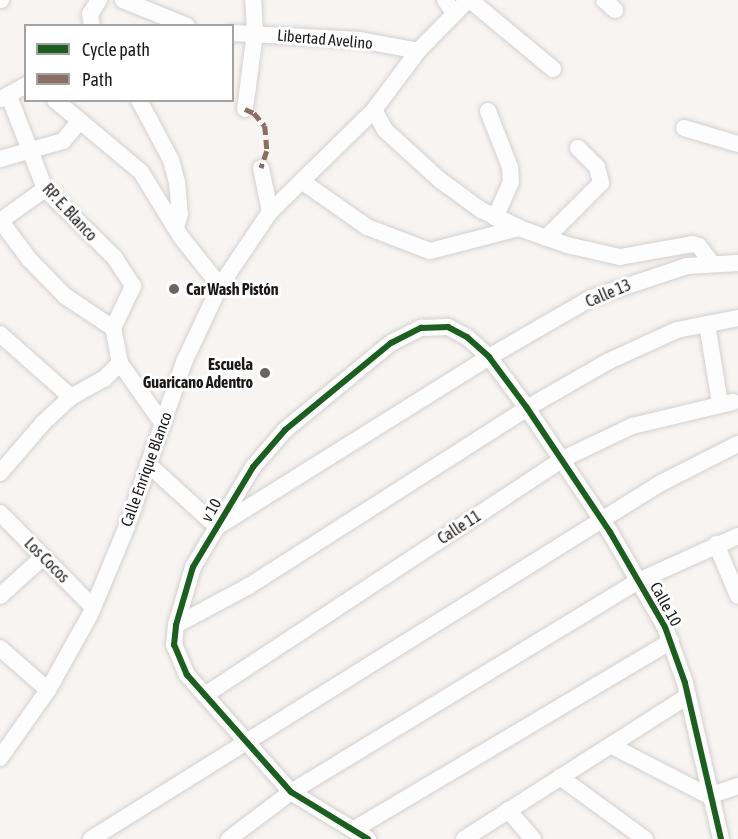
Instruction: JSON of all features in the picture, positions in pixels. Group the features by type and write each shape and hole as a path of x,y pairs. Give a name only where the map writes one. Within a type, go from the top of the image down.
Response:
{"street":[{"path":"92,24 90,14 99,0"},
{"path":"123,0 182,24"},
{"path":"245,109 255,33 253,0"},
{"path":"469,0 553,69"},
{"name":"Calle Enrique Blanco","path":"0,758 48,690 93,607 163,424 184,362 220,286 270,212 374,110 449,7 469,0"},
{"name":"Libertad Avelino","path":"234,33 360,40 418,51"},
{"path":"5,97 24,86"},
{"name":"RP. E. Blanco","path":"5,97 45,189 114,257 133,286 113,328"},
{"path":"57,102 141,172 176,227 220,286"},
{"path":"140,102 171,160 177,182 180,214 176,227"},
{"path":"374,110 385,130 400,145 447,186 495,218 546,238 620,257 692,244 699,246 712,263"},
{"path":"488,111 510,167 511,182 495,218"},
{"path":"0,159 63,141 79,122"},
{"path":"684,128 738,144"},
{"path":"546,238 601,183 597,167 578,148"},
{"path":"261,168 270,212"},
{"path":"303,182 367,227 430,251 519,228"},
{"path":"45,189 0,221 29,259 65,296 113,328 120,363 163,424"},
{"name":"Calle 13","path":"217,527 489,357 591,298 653,275 712,263 738,263"},
{"path":"176,625 249,586 527,408 657,338 738,318"},
{"name":"Calle 11","path":"205,694 561,460 632,426 727,402 707,324"},
{"name":"v 10","path":"368,839 291,792 187,675 174,645 176,625 193,567 253,467 285,430 391,343 421,328 448,327 467,338 489,357 527,408"},
{"path":"0,334 71,397"},
{"path":"0,472 71,397 104,379 120,363"},
{"name":"Calle 10","path":"527,408 603,522 671,641 688,696 709,796 721,839"},
{"path":"91,839 245,740 603,522 661,483 738,444"},
{"path":"148,464 217,527"},
{"name":"Los Cocos","path":"0,513 93,607"},
{"path":"229,839 291,792 638,581 738,536"},
{"path":"716,544 738,596"},
{"path":"0,596 43,557"},
{"path":"353,830 671,641"},
{"path":"0,648 48,690"},
{"path":"464,839 688,696"},
{"path":"612,746 709,796 738,786"},
{"path":"560,777 645,839"},
{"path":"508,810 533,839"}],"marked path":[{"path":"245,109 254,113 265,126 267,151 261,168"}],"cycle path":[{"path":"368,839 291,792 187,675 174,645 176,625 193,567 253,467 285,430 391,343 421,328 448,327 467,337 489,357 527,408 610,532 665,627 685,683 721,839"}],"place":[{"name":"Car Wash Pistón","path":"174,289"},
{"name":"Escuela Guaricano Adentro","path":"265,373"}]}
